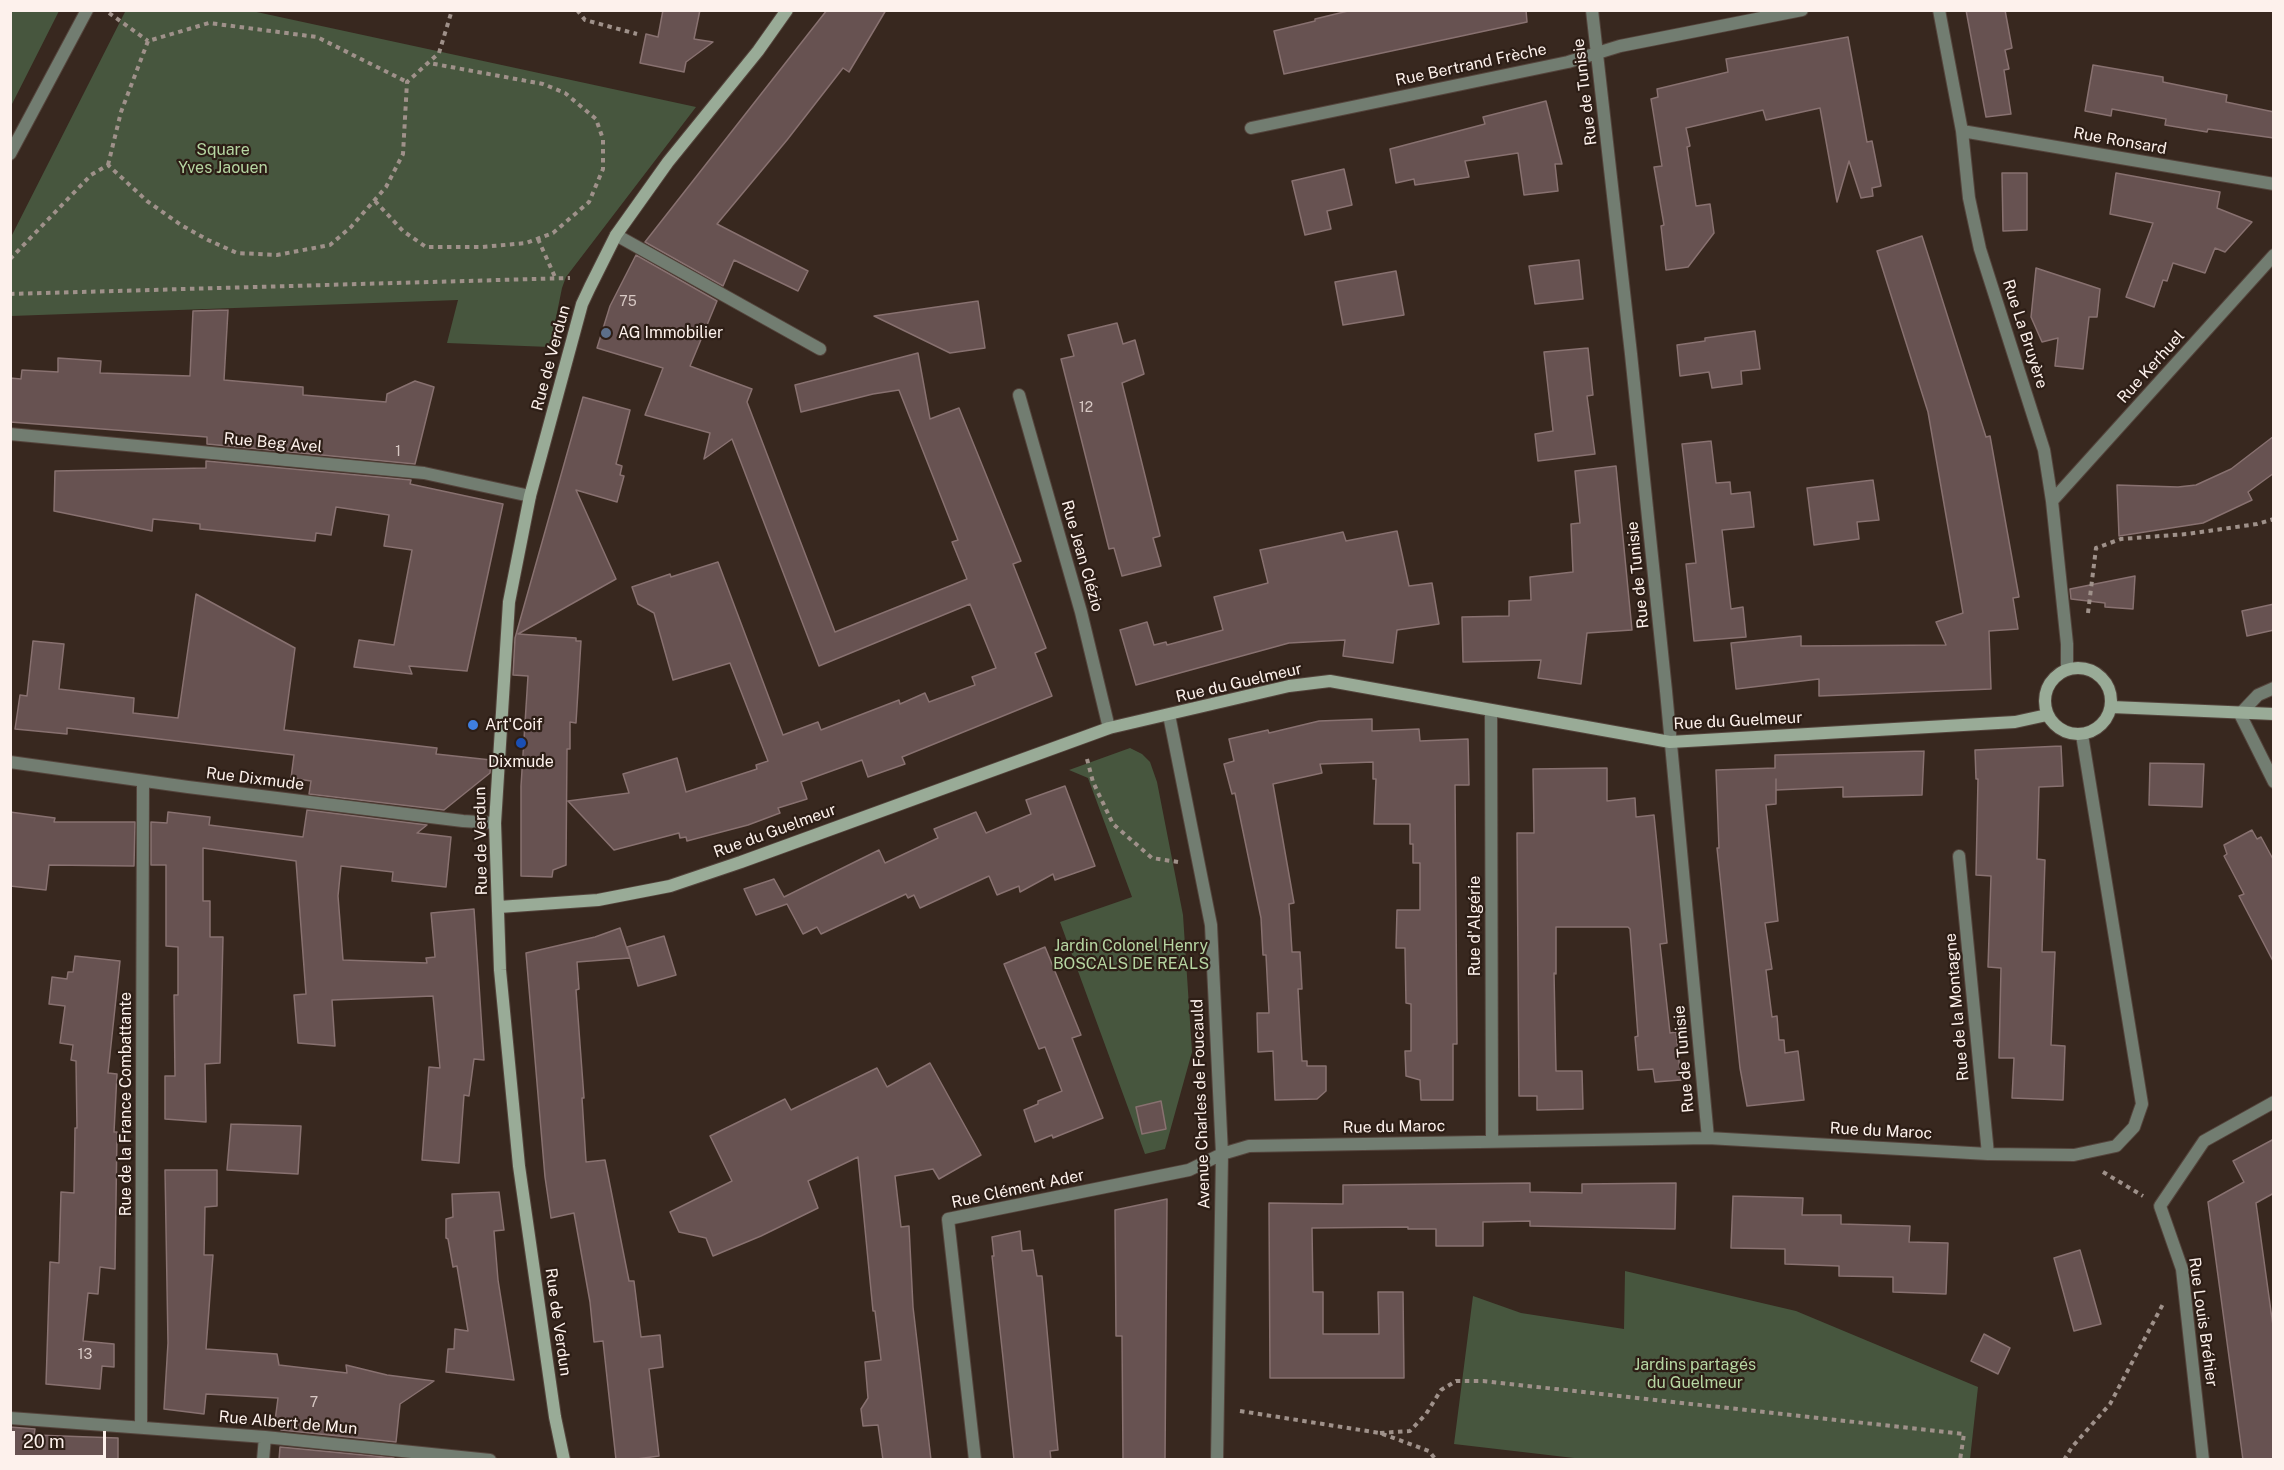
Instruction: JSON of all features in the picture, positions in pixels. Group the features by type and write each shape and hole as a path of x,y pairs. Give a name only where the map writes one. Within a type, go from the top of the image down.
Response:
{"street":[{"path":"10,154 87,10"},
{"name":"Rue de Verdun","path":"564,1460 555,1417 519,1166 500,970 495,823 508,602 530,496 582,304 616,235 668,162 758,51 787,10"},
{"name":"Rue de Tunisie","path":"1592,10 1631,354 1707,1138"},
{"name":"Rue Bertrand Frèche","path":"1251,128 1568,62 1620,46 1803,10"},
{"name":"Rue La Bruyère","path":"1939,10 1962,131 1970,198 1980,249 2044,450 2052,501 2067,644 2067,668"},
{"name":"Rue Ronsard","path":"1962,131 2274,184"},
{"path":"616,235 820,349"},
{"name":"Rue Kerhuel","path":"2052,501 2274,255"},
{"name":"Rue Jean Clézio","path":"1019,395 1081,612 1109,728"},
{"name":"Rue Beg Avel","path":"10,434 424,474 530,496"},
{"path":"2067,668 2090,669 2108,684 2112,707 2102,726 2082,735 2061,731 2047,715 2044,697 2051,679 2067,668"},
{"name":"Rue du Guelmeur","path":"499,907 598,900 670,886 1109,728 1289,686 1330,681 1670,742 2015,722 2047,715"},
{"path":"2240,714 2259,694 2274,688"},
{"path":"2112,707 2274,714"},
{"name":"Rue d'Algérie","path":"1491,711 1492,1141"},
{"path":"2240,714 2274,782"},
{"name":"Avenue Charles de Foucauld","path":"1169,715 1211,925 1222,1154 1217,1460"},
{"name":"Rue du Maroc","path":"1222,1154 1249,1146 1707,1138 1988,1154 2074,1155 2116,1146 2133,1127 2142,1104 2082,735"},
{"name":"Rue Dixmude","path":"10,762 143,782 495,823"},
{"name":"Rue de la France Combattante","path":"141,1427 143,782"},
{"name":"Rue de la Montagne","path":"1959,856 1988,1154"},
{"path":"2160,1206 2204,1141 2274,1102"},
{"name":"Rue Clément Ader","path":"975,1460 948,1219 1189,1170 1222,1154"},
{"name":"Rue Louis Bréhier","path":"2160,1206 2182,1269 2203,1460"},
{"name":"Rue Albert de Mun","path":"10,1418 265,1437 490,1460"},
{"path":"263,1460 265,1437"}],"path":[{"path":"108,165 147,201 181,225 237,253 277,255 330,245 351,227 386,187 403,154 407,82 439,53 452,10"},
{"path":"577,10 585,21 637,34"},
{"path":"109,14 148,41"},
{"path":"148,41 209,23 316,38 407,82"},
{"path":"10,259 91,175 108,165 121,112 148,41"},
{"path":"375,201 403,231 426,247 482,247 526,243 553,233 589,202 603,169 603,139 596,119 565,93 543,84 429,63"},
{"path":"538,239 555,277"},
{"path":"10,294 555,277 594,279"},
{"path":"2064,615 2087,615 2096,548 2121,539 2187,534 2258,524 2274,519"},
{"path":"1081,738 1093,782 1113,824 1152,858 1173,863 1197,860"},
{"path":"2074,1155 2160,1206"},
{"path":"2064,1460 2072,1447 2110,1404 2182,1269"},
{"path":"1218,1408 1380,1432 1410,1431 1426,1414 1441,1390 1456,1381 1484,1381 1964,1434 1960,1460"},
{"path":"1380,1432 1429,1451 1436,1460"}],"green space":[{"name":"Square Yves Jaouen","path":"126,10 252,11 696,107 566,277 550,347 447,343 458,300 11,316 11,237"},
{"path":"10,11 59,11 11,106"},
{"name":"Jardin Colonel Henry BOSCALS DE REALS","path":"1130,748 1142,754 1150,762 1157,782 1183,915 1192,1052 1165,1149 1145,1154 1060,922 1132,897 1088,778 1069,770"},
{"name":"Jardins partagés du Guelmeur","path":"1625,1271 1796,1311 1978,1387 1970,1459 1591,1460 1454,1444 1473,1296 1521,1313 1624,1329"}],"building":[{"path":"663,10 700,10 694,39 713,42 686,62 684,72 640,63 646,34 658,37"},
{"path":"827,10 886,10 849,72 843,68 717,224 808,271 798,291 734,260 723,286 645,242"},
{"path":"1352,10 1526,10 1527,22 1284,74 1274,31"},
{"path":"1966,10 2005,10 2012,48 2005,50 2009,69 2004,70 2011,114 1986,117"},
{"path":"1848,37 1867,142 1872,141 1881,186 1872,188 1873,196 1861,198 1849,161 1837,202 1820,108 1766,120 1763,110 1686,128 1696,206 1710,204 1714,233 1688,267 1666,270 1661,226 1664,225 1654,167 1662,166 1651,99 1658,97 1657,89 1728,72 1726,59"},
{"path":"2093,65 2163,77 2163,82 2227,95 2226,102 2274,112 2274,138 2208,129 2207,132 2165,125 2166,119 2112,109 2111,116 2085,111"},
{"path":"1546,101 1562,164 1555,164 1558,191 1524,195 1518,153 1465,161 1469,177 1415,185 1414,179 1396,183 1390,149 1485,124 1483,117"},
{"path":"1344,169 1352,205 1327,211 1331,229 1305,235 1292,181"},
{"path":"2002,173 2027,173 2027,230 2003,231"},
{"path":"2116,173 2220,192 2217,208 2252,222 2225,252 2215,248 2205,273 2173,263 2167,281 2163,280 2154,307 2126,297 2153,223 2110,214"},
{"path":"1922,236 1986,437 1990,436 2019,597 2013,598 2018,629 1989,631 1991,689 1819,696 1819,679 1736,689 1731,643 1801,636 1801,646 1946,645 1936,622 1963,613 1928,412 1877,251"},
{"path":"636,255 717,301 690,366 752,389 747,402 835,632 967,579 952,542 958,540 899,390 801,412 795,385 918,353 930,419 959,408 1021,561 1013,564 1046,648 1035,653 1052,696 902,757 905,764 868,777 862,760 801,782 807,799 778,808 780,813 748,825 687,841 686,837 680,838 679,833 614,850 568,801 629,793 623,774 677,758 686,792 757,769 756,765 768,761 730,663 673,680 654,613 638,604 632,587 670,574 671,577 718,562 783,735 818,722 821,730 899,700 900,704 925,693 929,702 975,685 972,677 996,668 970,604 819,666 732,439 704,459 710,433 645,415 663,368 597,348 610,306"},
{"path":"1579,260 1583,299 1535,304 1529,266"},
{"path":"2036,268 2100,289 2097,317 2089,317 2083,369 2055,366 2058,338 2042,342 2031,317"},
{"path":"1396,271 1404,315 1343,325 1335,282"},
{"path":"978,301 985,348 950,353 874,316"},
{"path":"228,310 224,380 303,387 303,395 386,402 387,394 415,381 434,387 415,464 207,444 207,437 10,422 10,378 21,379 22,370 58,372 58,358 101,361 100,373 190,376 193,311"},
{"path":"1117,323 1123,344 1135,340 1144,374 1122,383 1160,536 1153,538 1161,566 1122,576 1114,548 1109,549 1061,359 1074,356 1068,335"},
{"path":"1755,331 1760,369 1741,371 1742,384 1712,388 1709,372 1680,376 1677,345 1705,341 1705,338"},
{"path":"1588,348 1593,395 1587,396 1595,454 1538,461 1535,434 1553,431 1544,352"},
{"path":"583,397 630,410 616,464 622,466 620,475 624,476 617,502 576,490 616,579 518,634 576,638 576,641 581,641 576,723 570,722 570,749 567,749 566,865 553,870 552,877 521,876 521,786 528,676 513,675 515,638"},
{"path":"2274,436 2274,473 2248,492 2252,500 2203,523 2119,536 2117,485 2178,487 2196,485 2231,469"},
{"path":"1711,441 1716,483 1730,482 1731,494 1750,492 1754,527 1722,530 1731,609 1743,607 1746,637 1694,641 1686,564 1696,563 1682,444"},
{"path":"206,461 411,480 410,484 503,504 467,671 409,666 412,674 354,667 359,640 394,645 412,550 384,546 389,515 336,507 331,535 316,533 315,541 200,529 200,524 153,519 152,531 54,511 55,471 206,468"},
{"path":"1616,466 1632,630 1587,633 1581,684 1538,678 1541,660 1463,662 1462,617 1509,616 1509,601 1531,600 1530,577 1573,572 1571,524 1580,523 1575,471"},
{"path":"1873,480 1879,520 1857,522 1859,539 1814,545 1807,488"},
{"path":"1397,531 1409,586 1432,583 1439,624 1397,630 1393,663 1343,656 1345,640 1289,643 1136,685 1120,630 1147,622 1154,645 1166,642 1167,645 1223,630 1214,597 1268,583 1260,550 1343,532 1346,541"},
{"path":"2135,576 2133,609 2105,607 2105,603 2071,599 2070,589"},
{"path":"196,594 295,648 284,730 437,748 436,754 491,760 490,773 444,810 309,794 311,781 291,778 294,755 67,728 67,734 15,729 20,695 27,696 33,641 64,644 59,689 134,698 133,713 178,718"},
{"path":"2274,604 2274,630 2247,636 2242,611"},
{"path":"1372,719 1372,731 1419,729 1420,741 1468,739 1469,785 1455,785 1457,1044 1453,1044 1453,1100 1421,1100 1420,1080 1406,1076 1405,1051 1411,1051 1411,1004 1406,1003 1405,948 1396,948 1397,910 1420,910 1420,863 1413,863 1410,824 1374,824 1376,779 1373,779 1373,762 1320,764 1322,773 1273,784 1294,903 1289,904 1292,952 1300,952 1302,989 1298,989 1302,1061 1307,1061 1307,1066 1326,1066 1326,1091 1317,1099 1275,1100 1273,1051 1258,1052 1257,1013 1269,1013 1266,955 1263,955 1261,918 1235,793 1232,794 1224,764 1234,761 1229,739 1268,730 1269,733 1319,721"},
{"path":"2061,746 2063,786 2039,787 2037,859 2045,860 2042,952 2055,952 2051,1045 2065,1046 2063,1100 2012,1098 2014,1058 1999,1058 2001,968 1988,967 1991,876 1976,875 1978,779 1976,779 1975,750"},
{"path":"1924,751 1922,795 1843,797 1843,787 1776,790 1776,804 1766,805 1778,921 1765,923 1772,969 1766,970 1772,1017 1777,1016 1779,1040 1784,1040 1785,1053 1798,1051 1804,1100 1747,1106 1740,1068 1717,848 1719,848 1716,770 1775,768 1775,755"},
{"path":"2150,763 2204,764 2202,807 2149,805"},
{"path":"1607,768 1607,801 1635,798 1636,817 1654,815 1667,943 1660,944 1670,1033 1676,1032 1681,1080 1655,1082 1653,1069 1638,1070 1635,1037 1638,1036 1630,929 1628,927 1556,927 1556,974 1554,973 1556,1071 1582,1071 1583,1109 1537,1110 1537,1096 1519,1096 1517,833 1534,833 1533,769"},
{"path":"1065,786 1095,866 1055,880 1053,874 1020,892 1019,886 997,895 989,876 920,908 914,895 908,898 906,894 821,934 817,927 803,934 787,904 756,915 744,889 774,879 784,897 879,850 885,863 938,838 934,829 976,812 986,833 1031,814 1026,800"},
{"path":"307,810 427,825 417,833 451,837 446,887 392,881 393,872 341,866 338,896 343,960 427,963 426,958 435,957 431,913 474,909 484,1060 474,1059 469,1096 464,1095 459,1163 422,1160 429,1067 440,1068 433,996 332,1000 335,1046 298,1043 294,995 306,994 296,861 203,848 203,901 210,901 210,937 223,937 220,1063 205,1064 206,1122 165,1119 165,1076 175,1076 174,995 178,995 178,947 166,946 166,865 151,865 151,822 167,823 168,812 210,817 209,825 303,837"},
{"path":"10,812 55,818 54,822 135,822 134,866 49,865 46,890 10,886"},
{"path":"2252,830 2257,839 2261,837 2274,861 2274,963 2239,896 2244,894 2224,856 2227,854 2224,845"},
{"path":"620,928 630,958 577,962 579,989 576,990 586,1162 605,1160 629,1281 634,1281 641,1337 660,1335 663,1367 649,1369 659,1456 629,1460 616,1460 603,1341 594,1342 590,1302 574,1213 551,1218 545,1177 526,953 595,937"},
{"path":"664,936 676,975 638,986 627,947"},
{"path":"1045,947 1081,1035 1072,1038 1103,1118 1053,1138 1052,1135 1035,1142 1024,1110 1062,1091 1045,1047 1039,1049 1004,964"},
{"path":"75,956 120,961 108,1073 117,1074 114,1132 117,1132 115,1269 100,1267 98,1294 88,1293 83,1341 114,1344 114,1367 102,1366 100,1389 46,1384 50,1262 59,1263 61,1192 74,1193 75,1128 77,1128 76,1061 71,1060 73,1045 60,1043 65,1006 49,1004 52,977 67,979 68,972 73,972"},
{"path":"930,1063 981,1155 939,1179 933,1169 895,1176 901,1227 909,1226 913,1307 931,1460 883,1460 878,1425 863,1426 861,1409 868,1398 865,1362 881,1360 875,1311 873,1311 858,1157 808,1181 818,1208 713,1256 706,1238 679,1232 670,1212 732,1181 710,1136 785,1099 791,1110 877,1068 887,1087"},
{"path":"1161,1101 1166,1129 1142,1134 1136,1107"},
{"path":"231,1124 301,1126 298,1174 227,1170"},
{"path":"2274,1139 2274,1193 2256,1203 2274,1333 2274,1460 2243,1460 2208,1202 2244,1182 2233,1161"},
{"path":"165,1170 217,1170 217,1206 205,1207 204,1255 213,1255 206,1349 277,1354 279,1365 347,1373 346,1365 387,1375 434,1381 400,1404 396,1442 281,1430 282,1422 275,1421 278,1398 206,1394 204,1414 164,1409 168,1343"},
{"path":"1530,1183 1530,1192 1582,1193 1582,1184 1676,1183 1675,1229 1530,1226 1530,1221 1483,1222 1483,1246 1436,1246 1436,1229 1312,1228 1313,1292 1323,1292 1323,1334 1379,1334 1378,1292 1403,1292 1404,1378 1270,1378 1269,1203 1343,1204 1343,1185"},
{"path":"499,1192 504,1230 494,1231 498,1280 514,1380 446,1372 448,1349 454,1349 455,1329 468,1331 457,1266 453,1267 446,1238 446,1219 453,1217 452,1194"},
{"path":"1733,1196 1803,1198 1802,1215 1841,1215 1841,1224 1910,1226 1909,1242 1948,1243 1946,1294 1893,1292 1893,1277 1839,1276 1839,1266 1785,1264 1785,1249 1731,1248"},
{"path":"1167,1199 1165,1460 1123,1460 1122,1336 1116,1336 1115,1210"},
{"path":"1020,1231 1022,1251 1033,1250 1037,1276 1042,1276 1058,1450 1050,1451 1051,1460 1014,1460 992,1256 994,1256 992,1237"},
{"path":"2080,1250 2101,1324 2074,1331 2054,1258"},
{"path":"1984,1334 2010,1348 1998,1374 1971,1361"},
{"path":"10,1427 35,1429 34,1435 118,1438 118,1460 10,1460"},
{"path":"280,1447 394,1458 279,1460"}],"place":[{"name":"AG Immobilier","path":"606,333"},
{"name":"Art'Coif","path":"473,725"},
{"name":"Dixmude","path":"521,743"}]}
